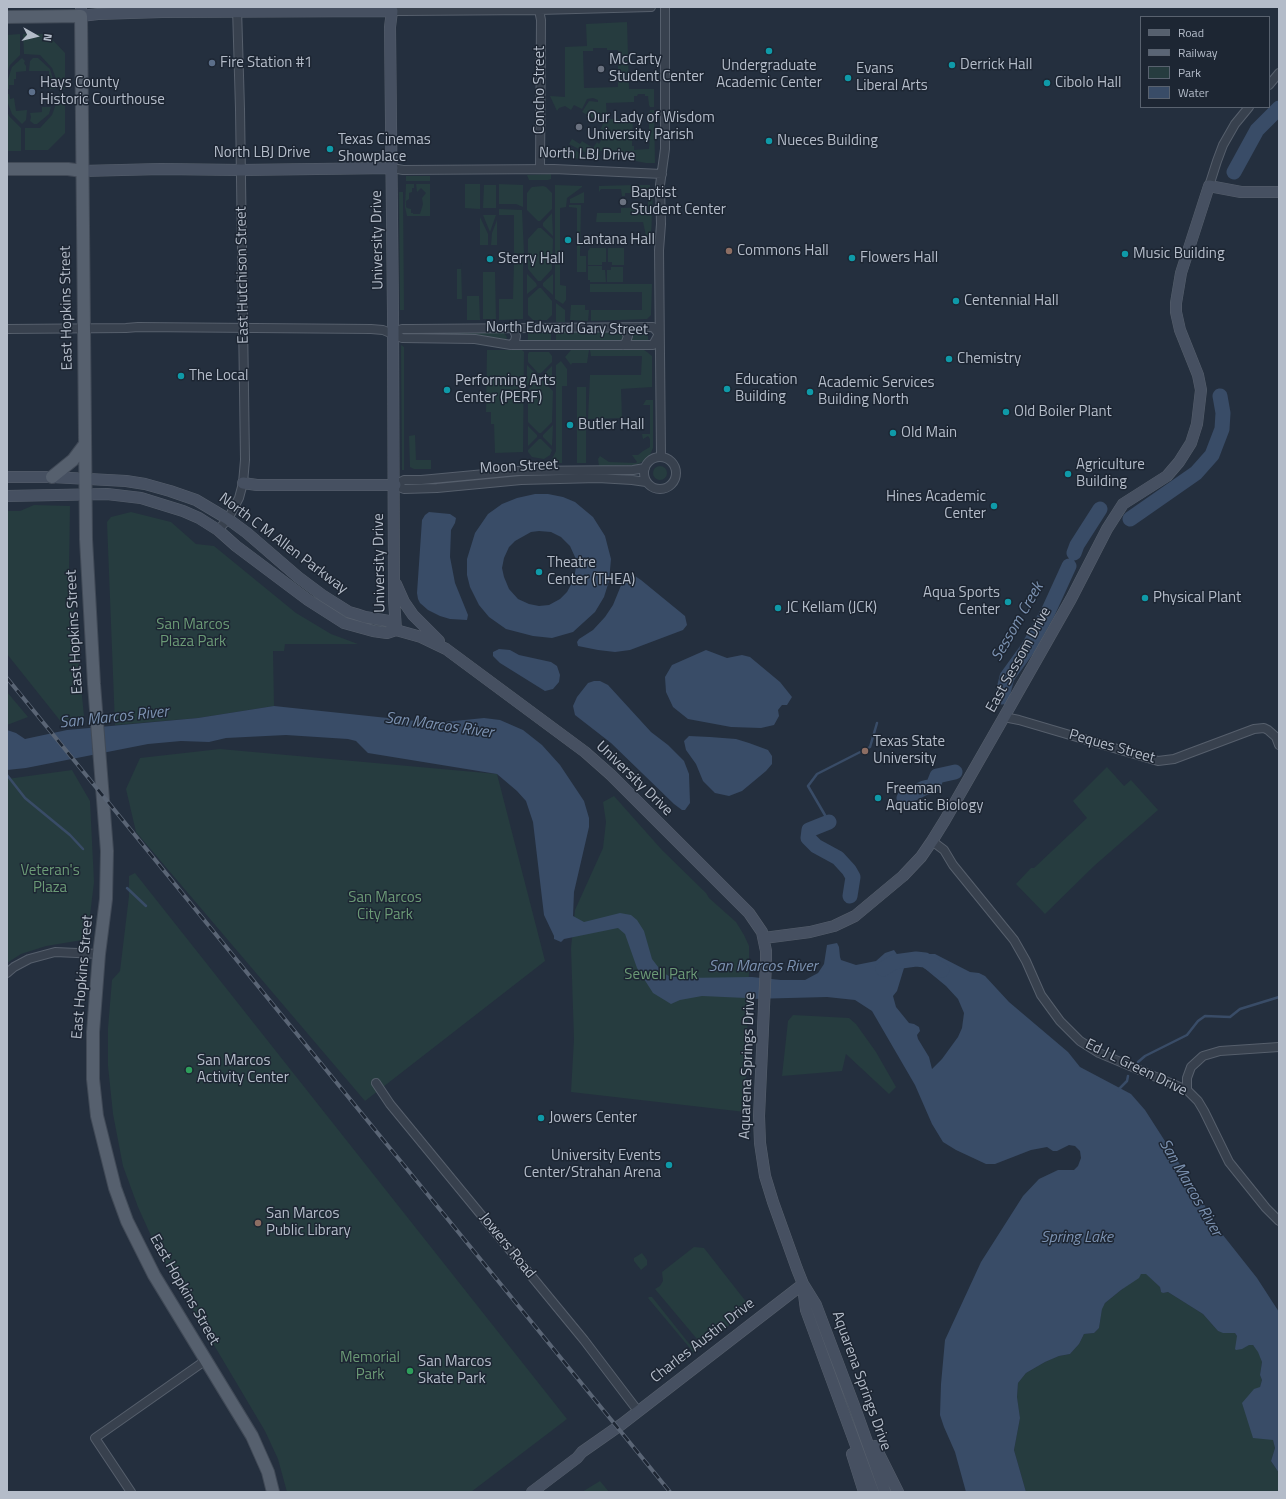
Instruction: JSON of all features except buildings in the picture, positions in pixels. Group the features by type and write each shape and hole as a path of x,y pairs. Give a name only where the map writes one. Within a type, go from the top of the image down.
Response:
{"main road":[{"path":"7,17 81,11 157,12 392,9"},
{"name":"University Drive","path":"392,9 390,26 395,485 394,579 396,630 421,637 446,649 566,737 606,771 749,913 759,926 764,938"},
{"name":"East Hopkins Street","path":"81,11 85,444 88,576 94,684 107,851 106,899 99,954 93,1032 93,1078 97,1116 111,1175 127,1221 141,1250 252,1436 268,1472 273,1492"},
{"name":"North LBJ Drive","path":"7,169 68,169 82,171 161,169 241,170 392,168"},
{"path":"1210,186 1241,192 1279,192"},
{"name":"East Sessom Drive","path":"764,938 810,932 834,926 855,916 903,876 921,857 948,815 1068,605 1107,529 1123,504 1167,476 1179,462 1191,443 1197,424 1201,390 1198,375 1180,330 1176,312 1176,302 1181,273 1210,186"},
{"path":"52,477 73,460 85,444"},
{"name":"North C M Allen Parkway","path":"7,477 52,477 126,481 145,484 196,500 228,519 298,578 349,612 365,617 389,621 396,630 388,633 373,631 344,622 308,600 218,530 199,518 166,504 123,496 86,494 7,496"},
{"name":"Moon Street","path":"243,483 257,486 395,485"},
{"path":"166,504 170,491"},
{"path":"258,562 267,551"},
{"path":"394,579 404,602 413,615 446,649"},
{"name":"Aquarena Springs Drive","path":"764,938 766,963 759,1116 762,1161 768,1190 803,1284 816,1305 885,1492"},
{"name":"Aquarena Springs Drive","path":"803,1284 806,1310 842,1411 874,1492"},
{"name":"Charles Austin Drive","path":"532,1492 577,1458 586,1456 619,1430 622,1424 638,1411 803,1284"},
{"path":"855,1408 898,1492"},
{"path":"842,1411 848,1443 864,1492"}],"street":[{"path":"392,9 538,10 651,7"},
{"path":"661,457 659,250 661,224 660,185 665,149 665,7"},
{"name":"East Hutchison Street","path":"218,530 228,519 239,498 243,483 245,460 237,10"},
{"name":"Concho Street","path":"538,10 540,20 540,169"},
{"path":"1270,83 1279,73"},
{"path":"1210,186 1216,161 1223,145 1235,124 1249,108"},
{"name":"North LBJ Drive","path":"392,168 410,170 540,169 662,174"},
{"path":"7,329 243,327 371,329 393,333"},
{"path":"510,328 514,330 516,336 515,341 511,345"},
{"path":"622,328 628,336 623,345"},
{"name":"North Edward Gary Street","path":"653,328 659,334 653,345 511,345 475,340 402,338 393,333 402,329 653,328"},
{"path":"661,457 670,460 674,465 676,474 675,481 668,487 653,488 646,482 645,468 653,459 661,457"},
{"name":"Moon Street","path":"395,485 404,480 421,480 517,471 625,470 645,468"},
{"name":"Moon Street","path":"395,485 404,489 437,488 521,480 598,478 646,482"},
{"name":"Peques Street","path":"1004,717 1019,720 1158,761 1174,759 1259,728 1268,730 1276,737 1279,745"},
{"name":"Ed J L Green Drive","path":"932,841 944,850 953,865 1014,940 1026,961 1041,994 1060,1021 1080,1041 1100,1053 1187,1090 1198,1101 1204,1111 1229,1162 1266,1208 1279,1221"},
{"path":"7,973 14,967 29,959 55,952 99,954"},
{"path":"1187,1090 1187,1078 1191,1067 1203,1056 1220,1051 1279,1047"},
{"name":"Jowers Road","path":"376,1083 390,1104 584,1340 638,1411"},
{"path":"131,1492 95,1438 206,1360"}],"green space":[{"path":"627,22 629,89 654,89 654,107 650,107 648,96 645,96 645,94 638,94 637,96 634,96 634,102 606,103 607,119 633,119 632,146 634,146 634,150 649,149 649,113 650,110 654,110 655,163 646,163 620,158 620,152 600,151 600,159 598,159 569,144 572,139 580,144 582,141 593,148 597,142 599,144 605,133 600,130 603,124 582,112 589,101 598,102 598,100 593,98 587,99 582,109 574,105 571,110 565,106 559,108 557,111 550,96 565,97 565,47 587,46 586,24","holes":["593,48 607,48 607,50 618,50 618,87 584,88 583,51 593,51"]},
{"path":"20,34 20,55 10,65 7,73 7,35"},
{"path":"23,34 47,34 65,53 65,89 60,89 52,68 40,55 24,54"},
{"path":"22,58 25,61 26,71 16,72 14,85 9,85 9,89 7,89 7,82 12,67"},
{"path":"33,58 38,58 50,69 56,89 49,89 49,71 29,71 30,61"},
{"path":"60,93 65,93 65,133 48,150 25,150 25,128 40,128 52,115"},
{"path":"7,94 9,94 10,99 14,98 16,111 27,110 26,120 22,124 12,114 7,101"},
{"path":"42,107 51,107 49,114 37,124 34,124 30,121 30,113 42,112"},
{"path":"7,111 9,116 21,128 21,151 7,151"},
{"path":"567,146 591,159 561,158"},
{"path":"551,174 551,179 548,180 529,180 527,175"},
{"path":"406,176 430,176 430,181 406,181"},
{"path":"406,184 414,184 414,188 412,188 412,192 409,193 409,199 406,201 406,207 411,209 411,213 413,214 420,214 423,204 422,198 426,193 421,188 417,192 416,184 430,184 430,216 407,216 405,207"},
{"path":"465,184 480,184 480,209 465,208"},
{"path":"499,184 523,185 523,207 516,204 499,204"},
{"path":"484,185 496,185 496,208 483,208"},
{"path":"555,185 582,186 567,198 566,207 560,208 560,285 566,286 566,300 563,304 555,299"},
{"path":"634,185 634,193 625,193 625,196 622,196 621,189 601,189 599,192 599,186"},
{"path":"639,185 650,185 650,194 653,194 651,236 646,236 643,222 596,222 597,213 621,213 621,208 648,207 648,195 639,195"},
{"path":"543,186 552,193 552,209 540,221 538,221 527,210 527,193 532,187"},
{"path":"399,192 403,192 404,310 400,310"},
{"path":"584,192 584,203 570,203 570,199"},
{"path":"569,205 581,205 580,256 586,256 586,272 577,272 577,208 569,207"},
{"path":"499,209 522,210 524,254 514,253 514,215 499,215"},
{"path":"552,213 553,236 543,226 543,223"},
{"path":"483,215 496,215 490,232"},
{"path":"480,217 488,234 488,245 480,245"},
{"path":"497,220 497,245 491,245 492,233"},
{"path":"538,228 541,228 553,239 552,269 541,281 538,281 528,269 528,239"},
{"path":"590,248 606,248 606,262 602,262 602,265 588,265 588,251"},
{"path":"608,248 624,248 624,265 612,265 612,262 608,262"},
{"path":"523,261 523,319 499,320 499,299 513,299 514,262"},
{"path":"461,263 462,299 457,299 457,269 461,269"},
{"path":"588,266 602,266 602,270 605,270 606,282 590,282 590,280 588,280"},
{"path":"611,267 623,267 623,282 607,282 607,270 611,270"},
{"path":"483,272 495,272 496,319 483,319"},
{"path":"527,274 537,286 527,294"},
{"path":"553,274 553,295 543,286 543,283"},
{"path":"590,284 652,284 651,315 647,319 591,321 591,310 642,310 642,292 590,292"},
{"path":"539,288 541,288 552,301 552,315 547,320 533,320 528,315 528,298"},
{"path":"467,296 479,296 480,320 467,320"},
{"path":"556,303 565,310 565,322 556,322"},
{"path":"571,305 585,305 585,310 589,310 588,321 570,320"},
{"path":"417,332 504,333 507,337 506,341 474,335 416,335"},
{"path":"551,332 551,342 528,342 528,333"},
{"path":"556,332 621,332 623,338 620,341 556,341"},
{"path":"631,332 648,332 648,341 631,341"},
{"path":"401,345 404,347 404,470 402,470"},
{"path":"487,350 522,350 524,352 523,452 495,453 494,424 491,424 491,412 486,412"},
{"path":"571,350 589,350 587,363 572,363 571,365 565,357"},
{"path":"590,350 644,350 652,356 652,387 621,389 622,418 588,419 590,375 641,375 642,356 591,356"},
{"path":"529,352 549,352 552,356 552,362 541,373 538,373 528,362"},
{"path":"561,361 567,369 567,386 562,386 562,463 550,463 556,451 556,365"},
{"path":"527,365 537,375 537,377 527,386"},
{"path":"552,366 552,386 543,378 543,375"},
{"path":"538,379 541,379 553,391 552,422 541,433 539,433 528,422 528,390"},
{"path":"577,387 586,387 586,463 577,463"},
{"path":"646,400 653,400 653,448 650,455 642,462 635,465 599,466 598,459 600,456 609,462 636,463 637,462 632,455 638,455 650,447 650,439 648,436 643,439 642,434 650,434 650,405 643,405"},
{"path":"553,425 552,446 543,437 543,435"},
{"path":"528,426 537,435 537,437 528,446"},
{"path":"415,435 416,460 431,460 431,469 414,469 410,467 409,436"},
{"path":"539,439 541,439 552,450 550,455 544,459 532,457 528,452 528,450"},
{"path":"657,466 663,466 667,470 667,476 663,480 657,480 653,476 653,470"},
{"path":"34,505 70,506 69,567 84,716 62,723 7,654 7,511 20,511"},
{"name":"San Marcos Plaza Park","path":"131,512 171,522 196,544 214,546 296,613 331,634 358,644 285,644 284,651 273,651 274,706 198,718 115,725 107,522 111,517"},
{"path":"7,692 28,717 7,725"},
{"name":"San Marcos City Park","path":"220,749 497,774 545,961 365,1101 136,832 126,789 140,758"},
{"path":"1107,767 1124,786 1131,780 1158,810 1094,866 1045,914 1016,884 1031,868 1034,868 1087,818 1073,801"},
{"name":"Veteran's Plaza","path":"72,770 90,801 94,882 88,932 82,940 46,946 21,954 7,963 7,779"},
{"name":"Sewell Park","path":"614,796 662,850 706,893 709,898 736,922 749,946 745,1112 571,1092 574,1039 571,948 575,910 603,848 606,822 603,802"},
{"name":"Memorial Park","path":"135,873 567,1419 471,1492 287,1492 278,1459 265,1431 157,1249 138,1207 123,1166 113,1114 108,1066 108,1028 112,980 120,971 129,896 129,876"},
{"path":"793,1015 849,1018 856,1024 876,1052 896,1087 889,1094 846,1054 842,1071 782,1076 788,1021"},
{"path":"694,1247 704,1248 751,1308 704,1345 702,1345 655,1289 660,1286 663,1281 662,1272"},
{"path":"642,1253 647,1260 647,1265 641,1270 634,1261 634,1258"},
{"path":"1146,1273 1160,1287 1160,1290 1163,1293 1168,1292 1203,1314 1218,1331 1235,1333 1249,1345 1253,1345 1259,1352 1262,1362 1260,1375 1262,1380 1260,1387 1275,1448 1271,1461 1279,1473 1279,1492 1026,1492 1014,1450 1020,1418 1017,1397 1018,1383 1026,1373 1045,1362 1059,1356 1070,1354 1079,1344 1084,1334 1094,1333 1099,1328 1102,1308 1105,1303 1141,1274"},
{"path":"652,1297 695,1351 694,1353 648,1298"},
{"path":"600,1481 609,1492 582,1492"}],"water":[{"path":"535,494 548,494 563,497 575,502 593,517 605,536 611,559 609,581 604,597 595,612 573,632 552,638 533,636 506,629 489,617 479,605 470,587 467,575 467,559 475,533 488,514 502,504 517,498","holes":["531,532 551,532 561,537 570,546 575,557 576,567 574,579 567,592 560,599 549,605 539,606 529,604 518,599 509,589 502,568 504,558 509,547 515,541"]},
{"path":"429,512 450,514 456,518 451,530 450,557 455,583 468,615 467,620 450,619 440,616 428,610 420,603 418,599 417,593 422,520"},
{"path":"635,576 641,580 685,616 687,625 683,630 630,650 615,652 578,646 577,642 579,639 593,630 605,617 613,605 622,583 625,578"},
{"path":"499,649 510,650 519,655 551,662 557,666 560,675 559,682 553,689 545,691 500,663 493,656 493,652"},
{"path":"706,650 727,658 742,655 750,657 780,682 792,697 787,705 782,705 778,710 779,716 774,725 761,728 731,727 688,719 673,707 666,692 665,677 672,665"},
{"path":"600,681 608,685 651,732 668,745 684,761 689,774 690,803 685,810 682,810 674,804 611,743 575,715 573,706 577,697 588,683"},
{"name":"Spring Lake","path":"274,706 435,723 484,718 500,720 523,730 542,745 560,765 584,801 589,818 589,827 574,892 573,916 584,922 620,913 631,915 637,920 644,931 652,959 662,972 669,976 682,978 752,977 781,980 805,980 818,973 824,964 827,945 837,943 841,960 856,965 876,961 885,953 894,950 901,960 904,968 897,991 893,996 896,1007 909,1023 919,1027 920,1031 917,1035 918,1039 929,1057 932,1069 942,1059 958,1037 962,1028 964,1013 958,999 946,986 923,967 927,954 935,954 970,972 979,973 985,976 1009,1002 1068,1052 1080,1067 1131,1094 1145,1110 1197,1191 1215,1225 1257,1278 1279,1312 1279,1473 1271,1461 1275,1448 1273,1440 1253,1438 1242,1403 1254,1389 1260,1387 1262,1380 1260,1375 1262,1362 1258,1352 1253,1345 1236,1350 1237,1336 1235,1333 1223,1333 1218,1331 1203,1314 1168,1292 1161,1292 1160,1287 1146,1274 1141,1274 1139,1278 1105,1303 1102,1309 1099,1328 1094,1333 1084,1334 1079,1344 1070,1354 1059,1356 1045,1362 1026,1373 1018,1383 1017,1397 1020,1418 1014,1450 1026,1492 966,1492 955,1452 940,1415 945,1340 981,1262 1023,1196 1039,1179 1058,1170 1074,1170 1078,1166 1081,1158 1080,1151 1075,1146 1069,1145 1057,1151 1053,1151 1047,1147 1031,1150 995,1164 986,1164 956,1150 943,1142 932,1124 915,1085 872,1011 855,1000 827,997 751,999 702,996 680,1000 671,1004 653,993 637,968 625,934 618,928 564,939 561,942 554,939 544,915 533,822 526,801 497,774 368,753 356,741 348,739 286,735 226,738 209,742 181,741 148,744 26,768 7,770 7,730 16,733 25,739 67,730 198,718"},
{"path":"689,736 736,739 749,743 768,750 772,756 772,764 742,791 729,796 715,793 703,781 696,764 686,750 684,741"}],"waterway":[{"name":"Sessom Creek","path":"1234,172 1257,130 1279,108"},
{"name":"Sessom Creek","path":"1130,519 1196,473 1212,455 1222,429 1223,413 1220,396"},
{"name":"Sessom Creek","path":"1074,553 1077,545 1100,509"},
{"name":"Sessom Creek","path":"1002,697 1007,677 1028,648 1048,612 1069,566"},
{"path":"829,822 808,786 817,774 870,747 877,723"},
{"name":"Sessom Creek","path":"904,798 924,788 933,786 937,776 955,772"},
{"path":"7,775 25,798 70,835 83,849"},
{"name":"Sessom Creek","path":"829,822 809,830 808,838 816,846 838,858 849,870 853,877 850,896"},
{"path":"127,888 146,906"},
{"name":"San Marcos River","path":"883,969 894,962 916,959 925,960 942,970"},
{"path":"1138,1062 1145,1056 1187,1035 1198,1021 1205,1016 1230,1017 1240,1009 1279,997"},
{"path":"1118,1090 1127,1081 1128,1076"}],"railway":[{"path":"7,678 670,1492"}],"place":[{"name":"Undergraduate Academic Center","path":"769,51"},
{"name":"Fire Station #1","path":"212,63"},
{"name":"Derrick Hall","path":"952,65"},
{"name":"McCarty Student Center","path":"601,69"},
{"name":"Evans Liberal Arts","path":"848,78"},
{"name":"Cibolo Hall","path":"1047,83"},
{"name":"Hays County Historic Courthouse","path":"32,92"},
{"name":"Our Lady of Wisdom University Parish","path":"579,127"},
{"name":"Nueces Building","path":"769,141"},
{"name":"Texas Cinemas Showplace","path":"330,149"},
{"name":"Baptist Student Center","path":"623,202"},
{"name":"Lantana Hall","path":"568,240"},
{"name":"Commons Hall","path":"729,251"},
{"name":"Music Building","path":"1125,254"},
{"name":"Flowers Hall","path":"852,258"},
{"name":"Sterry Hall","path":"490,259"},
{"name":"Centennial Hall","path":"956,301"},
{"name":"Chemistry","path":"949,359"},
{"name":"The Local","path":"181,376"},
{"name":"Education Building","path":"727,389"},
{"name":"Performing Arts Center (PERF)","path":"447,390"},
{"name":"Academic Services Building North","path":"810,392"},
{"name":"Old Boiler Plant","path":"1006,412"},
{"name":"Butler Hall","path":"570,425"},
{"name":"Old Main","path":"893,433"},
{"name":"Agriculture Building","path":"1068,474"},
{"name":"Hines Academic Center","path":"994,506"},
{"name":"Theatre Center (THEA)","path":"539,572"},
{"name":"Physical Plant","path":"1145,598"},
{"name":"Aqua Sports Center","path":"1008,602"},
{"name":"JC Kellam (JCK)","path":"778,608"},
{"name":"Texas State University","path":"865,751"},
{"name":"Freeman Aquatic Biology","path":"878,798"},
{"name":"San Marcos Activity Center","path":"189,1070"},
{"name":"Jowers Center","path":"541,1118"},
{"name":"University Events Center/Strahan Arena","path":"669,1165"},
{"name":"San Marcos Public Library","path":"258,1223"},
{"name":"San Marcos Skate Park","path":"410,1371"}]}
